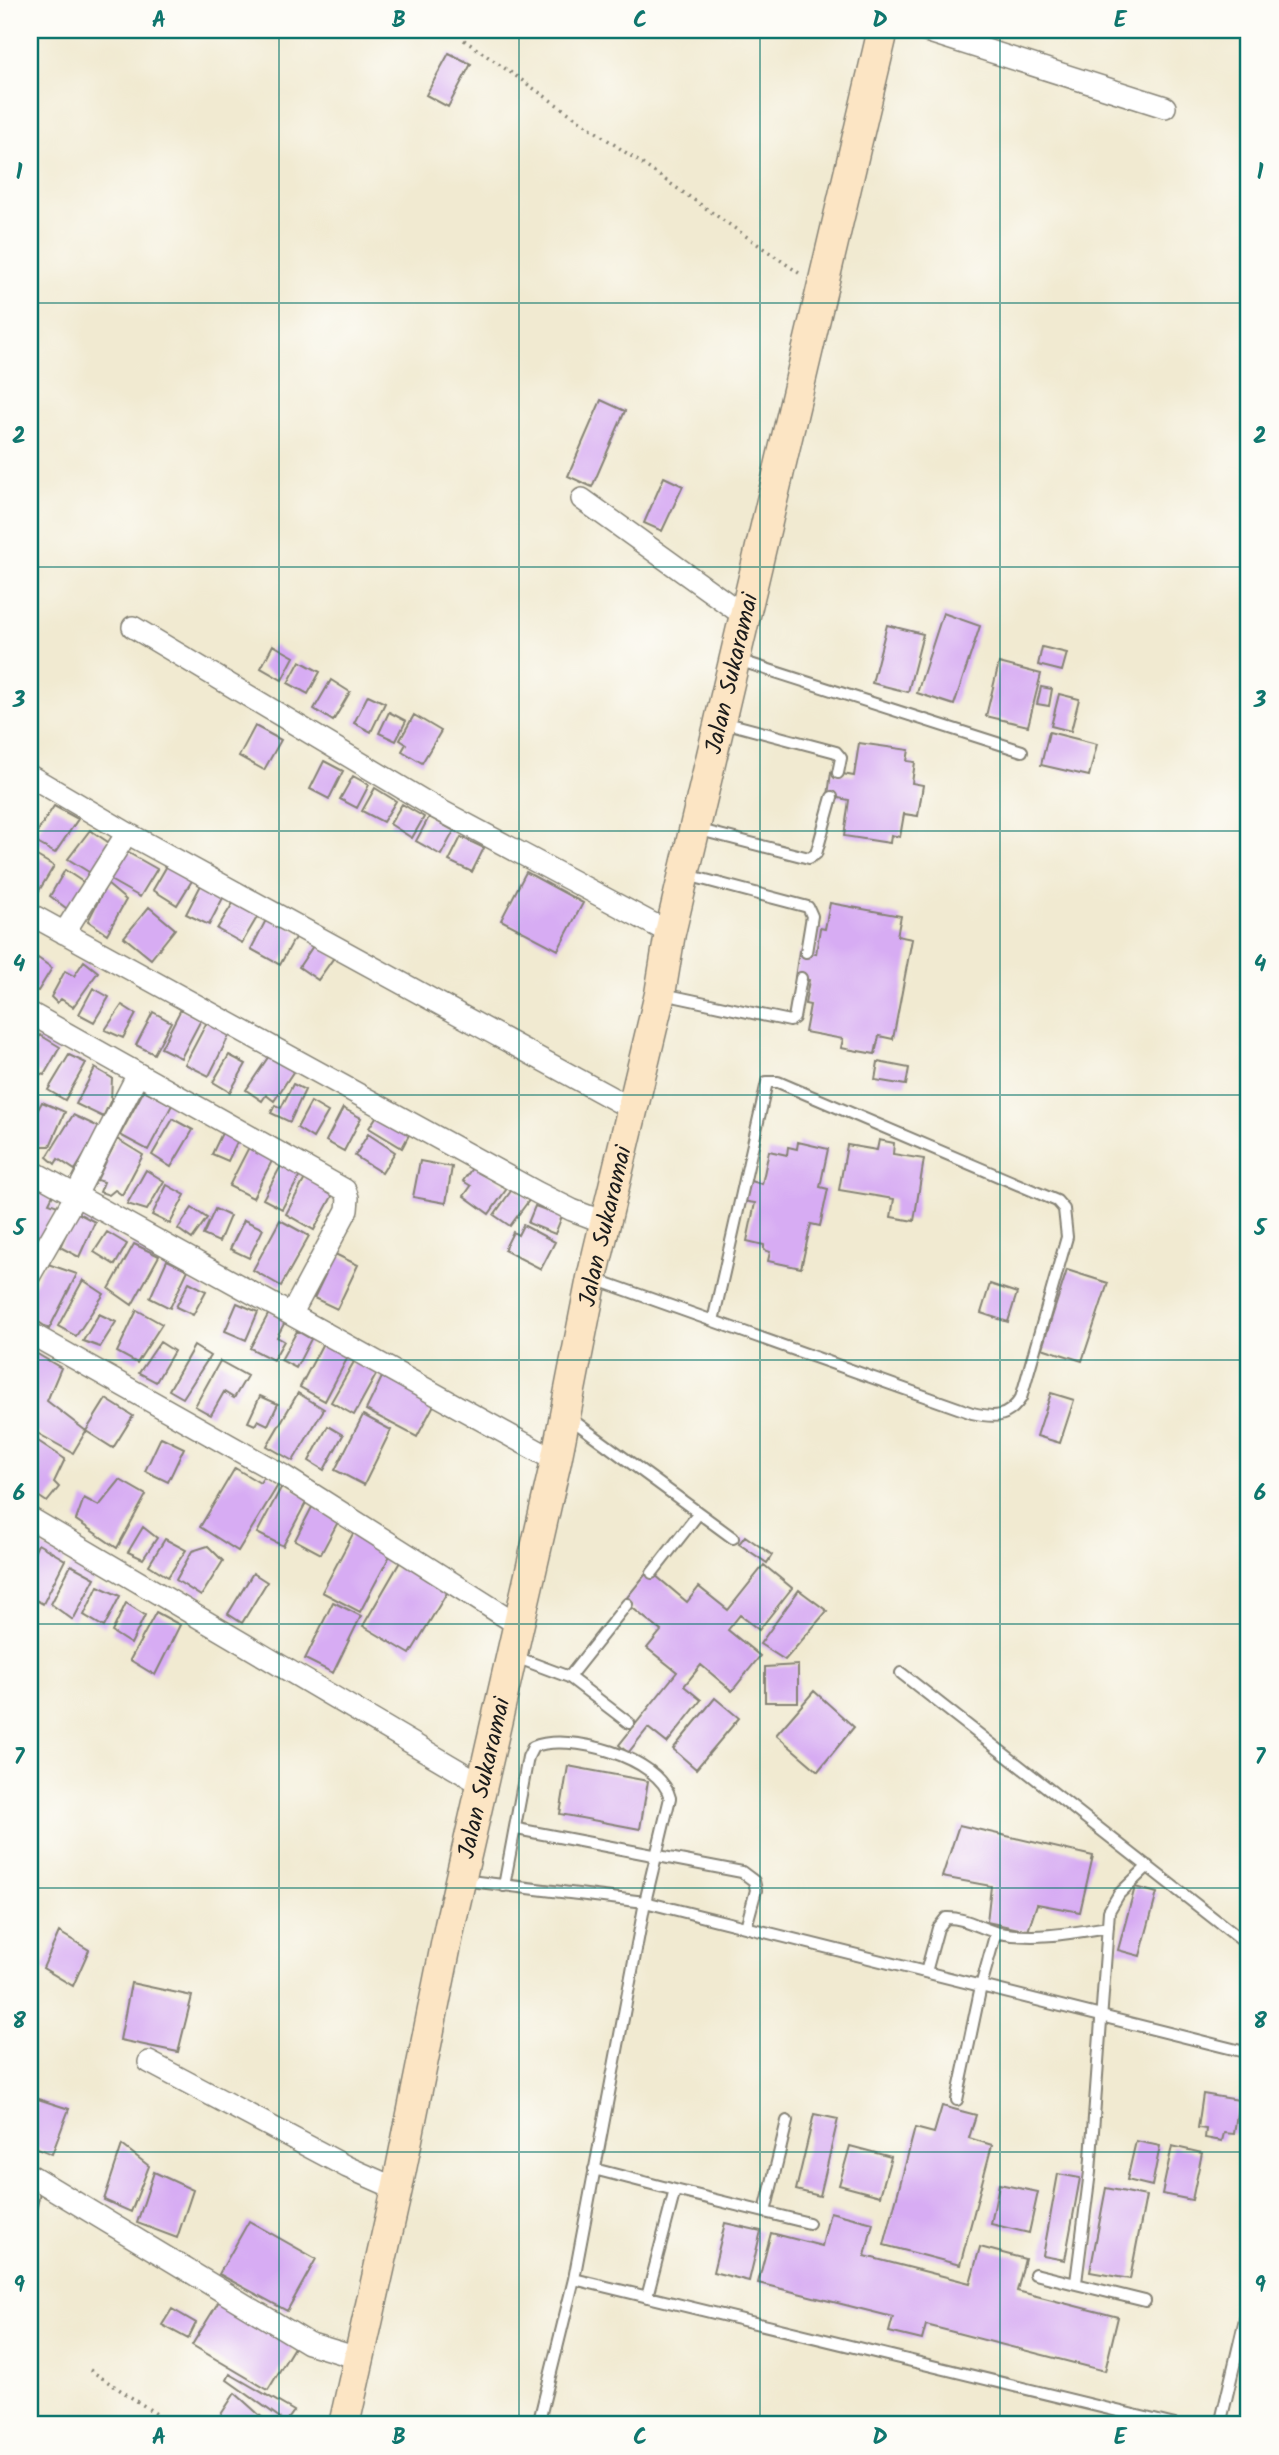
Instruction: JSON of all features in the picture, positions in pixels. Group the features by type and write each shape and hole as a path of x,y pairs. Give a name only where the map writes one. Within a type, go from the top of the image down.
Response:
{"street":[{"name":"Jalan Sukaramai","path":"344,2425 517,1623 556,1461 592,1278 660,994 670,933 734,658 746,617 883,30"},
{"path":"923,30 1165,107"},
{"path":"582,499 746,617"},
{"path":"133,627 434,807 670,933"},
{"path":"30,776 127,833 632,1109"},
{"path":"64,933 127,833"},
{"path":"30,914 538,1193 607,1223"},
{"path":"30,1013 345,1190 348,1198 347,1210 292,1313"},
{"path":"30,1275 76,1195 138,1074"},
{"path":"30,1170 556,1461"},
{"path":"30,1333 282,1475 517,1623"},
{"path":"30,1518 482,1785"},
{"path":"149,2062 347,2167 397,2189"},
{"path":"30,2175 307,2343 358,2358"}],"lane":[{"path":"734,658 1022,751"},
{"path":"720,721 836,752 841,758 838,773"},
{"path":"696,829 809,858 816,854 832,797"},
{"path":"684,875 808,907 811,916 806,952"},
{"path":"660,994 790,1021 794,1018 801,978"},
{"path":"592,1278 713,1321 972,1413 1003,1416 1012,1410 1021,1398 1067,1237 1064,1209 1057,1201 778,1082 767,1082 713,1321"},
{"path":"565,1414 733,1538"},
{"path":"652,1573 699,1513"},
{"path":"569,1677 627,1604"},
{"path":"510,1655 569,1677 629,1723"},
{"path":"901,1673 1249,1946"},
{"path":"504,1886 517,1829 528,1758 533,1747 551,1741 605,1749 643,1766 659,1777 667,1787 670,1798 658,1857 645,1902 574,2279 538,2425"},
{"path":"517,1829 742,1872 750,1876 756,1890 746,1927"},
{"path":"1076,2283 1090,2172 1109,1911 1119,1894 1148,1866"},
{"path":"461,1880 645,1902 1249,2053"},
{"path":"926,1972 938,1928 946,1918 956,1918 996,1932 1049,1936 1108,1927"},
{"path":"957,2100 981,1986 996,1932"},
{"path":"765,2212 787,2121"},
{"path":"594,2169 810,2223"},
{"path":"647,2297 675,2190"},
{"path":"1035,2274 1145,2301"},
{"path":"574,2279 1175,2425"},
{"path":"1220,2425 1249,2302"}],"path":[{"path":"464,40 801,275"},
{"path":"90,2370 173,2425"}],"building":[{"path":"449,53 471,64 448,107 426,95"},
{"path":"601,400 625,411 592,487 568,476"},
{"path":"664,477 683,486 662,531 644,523"},
{"path":"943,613 980,626 954,705 917,693"},
{"path":"887,625 923,634 908,692 872,683"},
{"path":"273,645 294,657 282,680 261,668"},
{"path":"1042,647 1067,653 1062,671 1038,665"},
{"path":"300,661 320,672 308,694 288,683"},
{"path":"999,663 1041,674 1028,726 986,716"},
{"path":"331,680 350,692 333,721 314,709"},
{"path":"1041,687 1052,689 1049,706 1037,704"},
{"path":"1059,694 1079,699 1071,731 1051,726"},
{"path":"368,695 385,703 371,732 354,723"},
{"path":"389,712 406,721 396,741 379,733"},
{"path":"414,715 441,731 422,763 402,751 406,744 400,740"},
{"path":"255,726 281,740 264,770 239,756"},
{"path":"1049,732 1097,744 1089,776 1041,765"},
{"path":"859,743 909,750 907,761 915,762 912,783 923,785 918,816 904,814 900,837 891,835 890,843 844,836 849,800 828,796 831,772 854,776"},
{"path":"324,761 343,771 329,799 310,789"},
{"path":"353,776 369,785 357,808 340,799"},
{"path":"375,788 396,801 383,822 362,811"},
{"path":"402,804 424,817 412,838 390,824"},
{"path":"54,806 78,819 55,853 32,840"},
{"path":"429,817 454,831 441,855 416,841"},
{"path":"90,830 111,844 92,874 68,859"},
{"path":"461,837 484,848 472,872 449,861"},
{"path":"30,852 54,866 37,894 30,890"},
{"path":"127,852 157,869 140,897 110,880"},
{"path":"168,864 193,879 177,905 153,890"},
{"path":"65,870 86,884 70,911 50,896"},
{"path":"526,872 583,903 558,950 501,920"},
{"path":"202,883 225,894 209,925 186,914"},
{"path":"107,884 126,900 107,934 88,921"},
{"path":"235,900 259,914 242,943 217,929"},
{"path":"830,903 901,916 897,936 912,939 893,1039 879,1036 875,1054 841,1048 843,1039 805,1032 810,1005 805,1004 809,980 795,977 799,951 816,954 820,928 825,929"},
{"path":"149,907 175,929 151,959 124,937"},
{"path":"268,916 298,932 280,965 251,949"},
{"path":"315,943 335,956 318,980 299,967"},
{"path":"38,958 52,968 38,991 30,988 30,970"},
{"path":"84,961 98,972 73,1007 61,999 57,1003 51,997 65,971 74,976"},
{"path":"93,988 109,997 94,1022 79,1014"},
{"path":"122,1005 136,1014 123,1038 105,1030"},
{"path":"181,1009 201,1020 181,1058 161,1048"},
{"path":"153,1012 171,1022 154,1054 136,1045"},
{"path":"208,1020 231,1032 209,1076 185,1064"},
{"path":"40,1035 60,1047 44,1075 30,1070 30,1059"},
{"path":"271,1053 295,1069 274,1101 266,1095 262,1101 246,1090"},
{"path":"69,1055 86,1063 65,1100 48,1090"},
{"path":"229,1055 246,1064 230,1092 213,1082"},
{"path":"878,1062 909,1068 906,1085 875,1080"},
{"path":"95,1068 112,1078 111,1100 103,1117 76,1104"},
{"path":"293,1084 305,1090 290,1122 271,1113 275,1105 281,1108"},
{"path":"144,1090 172,1105 148,1150 120,1135"},
{"path":"42,1102 65,1112 50,1146 30,1146 30,1124"},
{"path":"311,1102 328,1112 313,1138 297,1128"},
{"path":"343,1108 361,1118 344,1151 326,1141"},
{"path":"380,1111 411,1131 402,1148 369,1128"},
{"path":"73,1115 101,1128 75,1170 58,1159 55,1164 47,1157"},
{"path":"173,1119 193,1130 171,1167 152,1155"},
{"path":"222,1133 238,1140 228,1161 212,1154"},
{"path":"368,1134 395,1152 382,1173 355,1156"},
{"path":"117,1139 143,1155 122,1195 115,1190 109,1195 100,1192 104,1182 97,1180"},
{"path":"879,1140 894,1143 893,1154 924,1159 914,1221 891,1217 894,1199 839,1190 847,1145 877,1150"},
{"path":"798,1142 828,1149 820,1187 828,1189 820,1226 811,1224 801,1268 768,1261 770,1252 764,1250 764,1245 747,1241 755,1203 742,1201 747,1180 762,1184 769,1151 787,1155 788,1147 797,1149"},
{"path":"249,1147 273,1159 253,1198 229,1186"},
{"path":"420,1161 452,1167 446,1203 413,1197"},
{"path":"283,1162 302,1172 282,1209 263,1199"},
{"path":"475,1164 508,1187 489,1214 464,1196 471,1186 463,1181"},
{"path":"146,1170 164,1181 147,1210 127,1204"},
{"path":"308,1173 336,1189 314,1230 286,1214"},
{"path":"30,1182 53,1195 49,1203 58,1206 35,1250 30,1247"},
{"path":"167,1185 185,1195 170,1224 152,1215"},
{"path":"513,1188 530,1199 510,1226 494,1215"},
{"path":"535,1206 562,1216 555,1234 528,1223"},
{"path":"192,1208 207,1218 192,1239 178,1229"},
{"path":"215,1209 230,1216 219,1242 203,1235"},
{"path":"76,1212 95,1222 79,1257 60,1247"},
{"path":"244,1220 263,1229 249,1258 230,1249"},
{"path":"280,1220 309,1236 281,1286 253,1270"},
{"path":"523,1225 555,1242 541,1269 504,1250 513,1232 518,1235"},
{"path":"107,1232 127,1244 115,1265 94,1252"},
{"path":"134,1244 159,1256 132,1305 109,1289"},
{"path":"335,1254 358,1265 337,1309 314,1298"},
{"path":"167,1260 188,1270 170,1308 150,1298"},
{"path":"45,1263 77,1274 49,1329 30,1316 30,1292"},
{"path":"1067,1270 1108,1283 1082,1361 1042,1348"},
{"path":"83,1280 104,1294 76,1336 58,1326"},
{"path":"189,1282 206,1291 193,1315 176,1307"},
{"path":"990,1284 1017,1293 1008,1322 981,1313"},
{"path":"237,1303 258,1312 246,1340 225,1331"},
{"path":"137,1310 162,1324 137,1363 117,1352"},
{"path":"270,1311 286,1320 277,1337 284,1341 273,1360 250,1348"},
{"path":"99,1314 116,1322 100,1347 83,1341"},
{"path":"297,1331 311,1339 296,1368 281,1360"},
{"path":"160,1342 174,1351 156,1382 139,1373"},
{"path":"323,1343 348,1357 325,1401 300,1387"},
{"path":"194,1346 210,1356 183,1398 169,1390"},
{"path":"34,1352 61,1368 47,1401 86,1431 73,1453 30,1429 30,1359"},
{"path":"355,1360 377,1373 354,1415 331,1402"},
{"path":"220,1361 247,1376 234,1398 224,1392 211,1415 195,1406"},
{"path":"383,1375 435,1403 417,1437 366,1410"},
{"path":"298,1393 324,1409 293,1461 267,1446"},
{"path":"1051,1393 1074,1400 1060,1443 1037,1436"},
{"path":"260,1396 278,1404 268,1425 258,1420 255,1425 248,1422"},
{"path":"106,1399 133,1416 113,1448 86,1431"},
{"path":"363,1415 391,1430 364,1485 335,1470"},
{"path":"328,1426 343,1435 324,1470 309,1461"},
{"path":"161,1437 184,1448 168,1482 145,1471"},
{"path":"35,1439 65,1459 54,1482 59,1487 47,1502 35,1494 30,1500 30,1449"},
{"path":"235,1468 260,1483 266,1473 280,1482 238,1551 200,1527"},
{"path":"120,1480 146,1495 117,1548 76,1520 84,1498 99,1506"},
{"path":"283,1484 309,1497 283,1546 257,1533"},
{"path":"312,1507 339,1520 321,1554 295,1540"},
{"path":"143,1527 157,1538 143,1559 128,1552"},
{"path":"356,1528 394,1548 360,1612 322,1592"},
{"path":"745,1536 772,1555 767,1563 739,1544"},
{"path":"165,1539 186,1550 168,1577 149,1565"},
{"path":"38,1544 65,1560 43,1604 30,1597 30,1562"},
{"path":"208,1546 223,1561 201,1596 176,1580 192,1551"},
{"path":"400,1562 448,1591 410,1654 363,1626"},
{"path":"71,1565 95,1578 73,1620 51,1604"},
{"path":"764,1565 792,1588 759,1630 740,1615 728,1630 760,1656 732,1691 701,1665 684,1686 701,1700 667,1743 648,1728 628,1753 619,1745 677,1672 647,1648 661,1631 624,1601 649,1570 687,1602 699,1587 728,1610"},
{"path":"253,1573 267,1582 242,1623 228,1614"},
{"path":"98,1586 120,1596 104,1627 84,1615"},
{"path":"799,1590 827,1611 785,1660 760,1644"},
{"path":"333,1602 361,1616 333,1673 305,1659"},
{"path":"126,1603 145,1615 131,1644 112,1632"},
{"path":"156,1612 180,1625 155,1675 130,1660"},
{"path":"798,1665 798,1702 765,1702 765,1667"},
{"path":"814,1691 854,1727 818,1771 776,1735"},
{"path":"715,1698 739,1718 696,1769 673,1749"},
{"path":"568,1766 648,1781 640,1829 560,1814"},
{"path":"959,1825 1093,1856 1080,1912 1037,1904 1028,1931 987,1922 991,1886 942,1877"},
{"path":"1135,1887 1157,1893 1140,1956 1118,1950"},
{"path":"59,1932 89,1950 73,1986 43,1968"},
{"path":"131,1983 192,1996 178,2052 120,2040"},
{"path":"1203,2094 1239,2100 1234,2134 1224,2133 1222,2141 1205,2138 1206,2129 1198,2128"},
{"path":"38,2099 69,2109 52,2154 30,2145 30,2121"},
{"path":"942,2106 976,2115 969,2138 992,2145 960,2265 884,2245 915,2128 934,2133"},
{"path":"814,2114 838,2119 820,2196 796,2190"},
{"path":"1136,2141 1160,2146 1152,2186 1127,2180"},
{"path":"122,2145 149,2166 131,2212 104,2200"},
{"path":"850,2146 891,2157 880,2196 839,2185"},
{"path":"1172,2146 1202,2153 1192,2200 1162,2194"},
{"path":"154,2172 193,2190 177,2238 137,2223"},
{"path":"1058,2174 1080,2178 1065,2260 1043,2256"},
{"path":"999,2184 1038,2192 1029,2233 991,2224"},
{"path":"30,2185 41,2187 31,2236 30,2236"},
{"path":"1106,2188 1146,2196 1130,2279 1090,2272"},
{"path":"830,2212 873,2223 865,2256 970,2283 980,2247 1025,2259 1017,2291 1118,2317 1105,2371 926,2325 922,2340 889,2332 893,2317 758,2283 771,2233 822,2246"},
{"path":"249,2221 316,2259 287,2311 219,2274"},
{"path":"725,2223 761,2231 749,2281 713,2272"},
{"path":"219,2301 296,2344 268,2390 192,2345"},
{"path":"172,2309 196,2323 188,2339 162,2325"},
{"path":"230,2374 294,2411 286,2422 227,2380"},
{"path":"235,2393 265,2420 261,2425 214,2425"}]}
